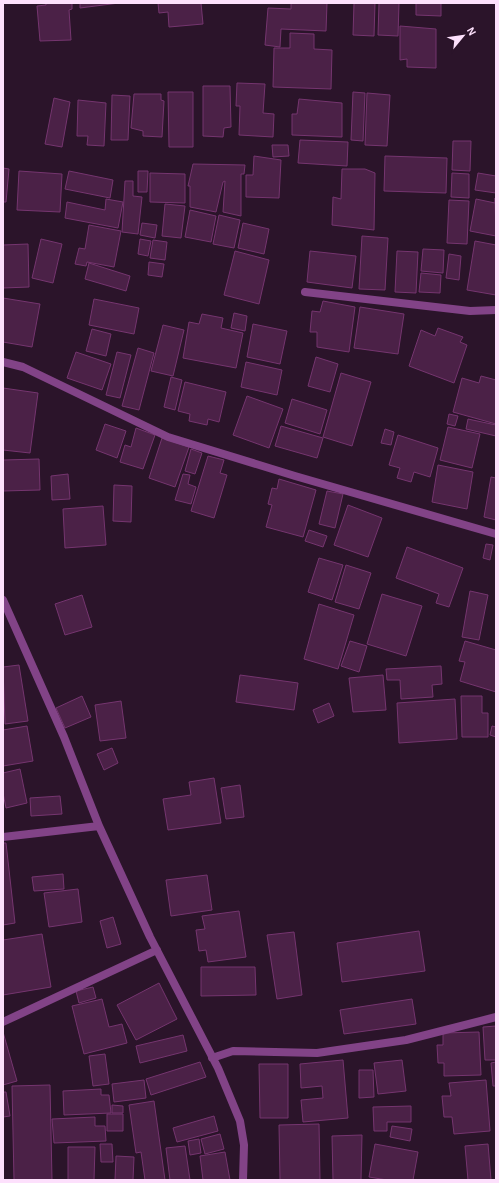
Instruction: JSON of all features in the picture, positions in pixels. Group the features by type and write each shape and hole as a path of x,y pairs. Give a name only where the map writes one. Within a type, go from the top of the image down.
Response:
{"street":[{"path":"305,292 470,311 496,310"},
{"path":"3,362 23,367 168,437 339,489 496,534"},
{"path":"3,600 64,737 99,826 157,950 212,1058 240,1121 244,1145 243,1180"},
{"path":"3,837 99,826"},
{"path":"3,1022 157,950"},
{"path":"212,1058 233,1051 317,1053 406,1040 496,1017"}],"building":[{"path":"46,3 72,3 72,9 69,10 71,40 40,41 37,6 46,5"},
{"path":"80,3 119,3 80,8"},
{"path":"158,3 201,3 203,24 169,27 168,12 159,13"},
{"path":"291,3 327,3 326,31 281,29 280,47 265,45 268,8 291,9"},
{"path":"354,3 375,3 374,36 353,35"},
{"path":"379,3 399,3 398,36 378,35"},
{"path":"416,3 441,3 441,16 416,15"},
{"path":"400,26 436,29 436,68 407,67 407,59 400,60"},
{"path":"290,33 314,34 314,49 332,50 331,89 273,87 274,48 290,48"},
{"path":"237,83 265,84 263,113 274,114 273,137 239,135 240,106 236,106"},
{"path":"203,86 230,86 231,127 224,128 223,137 203,136"},
{"path":"168,92 193,92 193,147 169,147"},
{"path":"353,92 365,93 363,141 351,140"},
{"path":"367,93 390,95 387,146 365,145"},
{"path":"134,94 161,94 161,100 164,101 162,137 143,136 143,131 131,128"},
{"path":"112,95 130,96 128,140 111,140"},
{"path":"54,98 70,102 62,147 45,144"},
{"path":"299,99 342,103 342,137 292,135 292,114 297,114"},
{"path":"78,100 106,103 104,146 87,145 88,136 77,136"},
{"path":"300,140 348,142 347,166 298,163"},
{"path":"453,141 471,141 470,171 452,170"},
{"path":"272,145 288,145 289,156 273,157"},
{"path":"254,156 281,160 279,198 246,197 246,175 253,175"},
{"path":"385,156 447,158 446,193 384,191"},
{"path":"193,164 245,165 244,174 241,174 241,216 223,212 225,181 223,182 216,212 190,207 190,186 188,186"},
{"path":"3,168 9,169 6,202 3,202"},
{"path":"342,169 365,169 375,173 374,230 332,225 333,197 341,199"},
{"path":"19,171 62,174 60,212 17,210"},
{"path":"69,171 113,180 110,198 65,189"},
{"path":"138,171 148,171 147,192 138,192"},
{"path":"150,173 185,174 185,203 150,202"},
{"path":"452,173 469,174 469,198 451,197"},
{"path":"478,173 496,176 496,193 475,190"},
{"path":"125,181 133,181 133,196 142,197 138,234 122,232"},
{"path":"495,198 496,236 470,231 476,199 495,203"},
{"path":"106,199 123,202 118,228 65,218 67,202 105,210"},
{"path":"449,200 469,201 467,244 447,243"},
{"path":"165,204 185,206 181,238 162,236"},
{"path":"190,210 216,216 211,242 185,237"},
{"path":"219,215 240,220 234,248 213,244"},
{"path":"142,223 157,225 155,238 140,235"},
{"path":"243,223 269,229 264,254 238,248"},
{"path":"89,225 121,231 114,267 87,262 86,266 75,264 79,248 85,249"},
{"path":"362,236 388,238 385,290 359,289"},
{"path":"41,239 62,244 53,283 32,278"},
{"path":"140,239 151,241 148,256 138,254"},
{"path":"153,240 167,242 165,260 150,258"},
{"path":"475,241 496,245 496,295 467,290"},
{"path":"28,244 29,287 3,288 3,245"},
{"path":"423,249 444,250 443,273 421,271"},
{"path":"235,251 269,260 259,304 224,295"},
{"path":"310,251 356,256 352,288 307,282"},
{"path":"397,251 418,252 416,293 395,292"},
{"path":"449,254 461,256 459,280 446,278"},
{"path":"149,262 164,264 162,277 148,275"},
{"path":"89,263 130,276 126,291 85,279"},
{"path":"421,273 441,275 440,293 419,292"},
{"path":"3,298 40,304 32,347 3,342"},
{"path":"94,299 139,308 134,334 89,325"},
{"path":"323,301 355,307 349,352 317,347 317,332 310,332 312,311 320,312"},
{"path":"360,307 404,314 398,354 354,348"},
{"path":"234,313 247,316 245,331 231,328"},
{"path":"202,314 223,318 221,328 243,333 236,368 183,358 189,322 199,324"},
{"path":"253,324 287,331 280,364 247,357"},
{"path":"163,325 184,330 173,376 151,371"},
{"path":"438,328 463,337 460,342 467,345 454,383 409,366 421,330 435,336"},
{"path":"92,329 111,334 106,356 86,351"},
{"path":"138,348 154,353 139,410 122,406"},
{"path":"76,352 111,364 102,390 67,378"},
{"path":"117,352 131,355 120,398 106,395"},
{"path":"316,357 338,364 330,392 308,386"},
{"path":"246,362 282,370 277,395 241,387"},
{"path":"341,373 371,382 352,446 323,437"},
{"path":"481,376 496,380 496,424 453,412 462,378 479,383"},
{"path":"171,377 182,380 175,410 164,407"},
{"path":"185,382 226,392 219,422 208,419 207,425 189,421 190,414 178,411"},
{"path":"3,388 38,393 30,453 3,450"},
{"path":"247,396 283,409 269,448 233,435"},
{"path":"292,399 327,410 320,434 285,423"},
{"path":"449,414 458,416 455,426 447,424"},
{"path":"468,419 496,425 496,436 466,429"},
{"path":"105,424 126,431 117,458 96,450"},
{"path":"281,426 323,438 317,458 275,446"},
{"path":"448,427 480,434 472,468 440,460"},
{"path":"136,428 155,435 143,469 120,462 125,445 131,447"},
{"path":"385,429 394,432 391,445 381,443"},
{"path":"398,435 438,448 430,477 414,472 411,482 397,478 400,468 389,465"},
{"path":"162,438 189,447 175,487 149,478"},
{"path":"191,449 202,453 195,474 185,471"},
{"path":"208,456 224,460 220,473 227,475 214,518 191,511"},
{"path":"39,459 40,490 3,491 3,460"},
{"path":"438,465 473,472 467,509 432,502"},
{"path":"68,474 70,499 52,500 51,476"},
{"path":"183,474 190,475 188,484 196,487 191,504 175,500"},
{"path":"491,477 496,478 496,520 484,517"},
{"path":"279,479 316,490 303,537 266,527 272,505 268,504 272,488 277,489"},
{"path":"114,485 132,486 131,522 113,521"},
{"path":"327,491 343,494 335,528 319,524"},
{"path":"348,505 382,518 368,557 334,545"},
{"path":"103,506 106,545 65,548 63,509"},
{"path":"309,530 327,536 323,547 305,541"},
{"path":"486,544 493,545 490,560 483,558"},
{"path":"407,547 463,568 449,607 436,603 439,594 396,578"},
{"path":"319,558 343,565 332,600 308,592"},
{"path":"346,565 371,573 359,609 335,602"},
{"path":"470,591 488,595 479,640 462,637"},
{"path":"382,594 422,606 406,656 367,644"},
{"path":"82,595 92,627 65,635 55,604"},
{"path":"319,604 354,615 338,669 304,659"},
{"path":"350,641 367,646 359,672 341,666"},
{"path":"465,641 496,650 496,692 460,681 465,662 459,661"},
{"path":"19,665 28,721 5,724 3,667"},
{"path":"441,666 442,684 432,685 433,697 401,699 400,680 387,680 386,669"},
{"path":"240,675 298,683 294,710 236,702"},
{"path":"383,675 386,710 353,712 349,678"},
{"path":"82,696 91,717 65,728 56,708"},
{"path":"461,696 482,696 482,713 488,713 488,737 462,737"},
{"path":"455,699 457,739 399,743 397,703"},
{"path":"121,701 126,738 100,741 95,705"},
{"path":"329,703 334,716 318,723 313,710"},
{"path":"27,726 33,761 3,766 3,730"},
{"path":"492,726 496,727 496,737 490,735"},
{"path":"112,748 118,763 104,770 97,754"},
{"path":"20,769 27,803 6,808 3,793 3,773"},
{"path":"214,778 221,823 168,830 163,799 191,795 189,782"},
{"path":"240,785 244,817 226,819 221,788"},
{"path":"60,796 62,814 31,816 30,798"},
{"path":"3,843 6,843 15,923 3,925"},
{"path":"63,874 64,889 34,891 32,877"},
{"path":"207,875 212,910 171,916 166,880"},
{"path":"78,889 82,922 49,927 44,893"},
{"path":"239,911 246,957 208,962 206,950 199,951 196,930 205,929 202,916"},
{"path":"113,917 121,944 107,948 100,921"},
{"path":"419,931 425,971 342,982 337,943"},
{"path":"294,932 302,995 277,999 267,935"},
{"path":"42,934 51,987 3,995 3,940"},
{"path":"201,967 255,967 256,995 201,996"},
{"path":"159,983 177,1019 136,1040 117,1005"},
{"path":"93,987 96,998 79,1003 76,991"},
{"path":"102,999 109,1027 122,1024 127,1043 84,1054 72,1006"},
{"path":"412,999 416,1024 344,1034 340,1010"},
{"path":"496,1026 496,1060 485,1060 483,1027"},
{"path":"3,1032 17,1081 3,1085"},
{"path":"479,1032 481,1075 444,1076 444,1063 438,1063 437,1045 443,1045 443,1033"},
{"path":"183,1035 187,1051 140,1063 136,1046"},
{"path":"105,1054 109,1084 93,1086 89,1056"},
{"path":"343,1060 348,1118 303,1122 301,1100 323,1098 322,1086 301,1088 300,1064"},
{"path":"402,1060 406,1091 378,1094 374,1063"},
{"path":"200,1062 206,1077 151,1095 146,1079"},
{"path":"496,1062 496,1086 493,1086 491,1063"},
{"path":"259,1064 288,1064 288,1118 260,1118"},
{"path":"359,1070 373,1070 374,1097 359,1098"},
{"path":"144,1080 146,1098 114,1102 112,1084"},
{"path":"486,1080 490,1131 454,1134 452,1117 444,1117 442,1096 451,1096 449,1083"},
{"path":"50,1085 52,1180 14,1180 12,1086"},
{"path":"101,1089 101,1095 109,1095 111,1113 64,1115 63,1091"},
{"path":"3,1092 6,1092 10,1116 3,1117"},
{"path":"154,1101 165,1180 145,1180 141,1152 136,1153 129,1105"},
{"path":"112,1105 123,1106 123,1113 112,1113"},
{"path":"411,1106 411,1122 387,1122 387,1131 374,1131 373,1107"},
{"path":"107,1114 123,1114 123,1131 107,1131"},
{"path":"214,1116 218,1131 177,1142 173,1128"},
{"path":"95,1117 95,1126 105,1126 106,1141 54,1143 52,1119"},
{"path":"319,1124 320,1180 280,1180 279,1125"},
{"path":"392,1126 412,1129 410,1141 390,1137"},
{"path":"220,1134 224,1149 205,1154 201,1139"},
{"path":"362,1135 361,1180 333,1180 332,1136"},
{"path":"199,1139 201,1153 190,1155 188,1141"},
{"path":"100,1144 112,1144 113,1162 101,1162"},
{"path":"375,1144 418,1152 413,1180 387,1180 369,1177"},
{"path":"488,1144 491,1180 468,1180 465,1146"},
{"path":"185,1146 190,1180 170,1180 166,1148"},
{"path":"68,1147 95,1147 94,1180 68,1180"},
{"path":"225,1152 230,1180 203,1180 200,1156"},
{"path":"116,1156 134,1157 133,1180 115,1180"}]}
